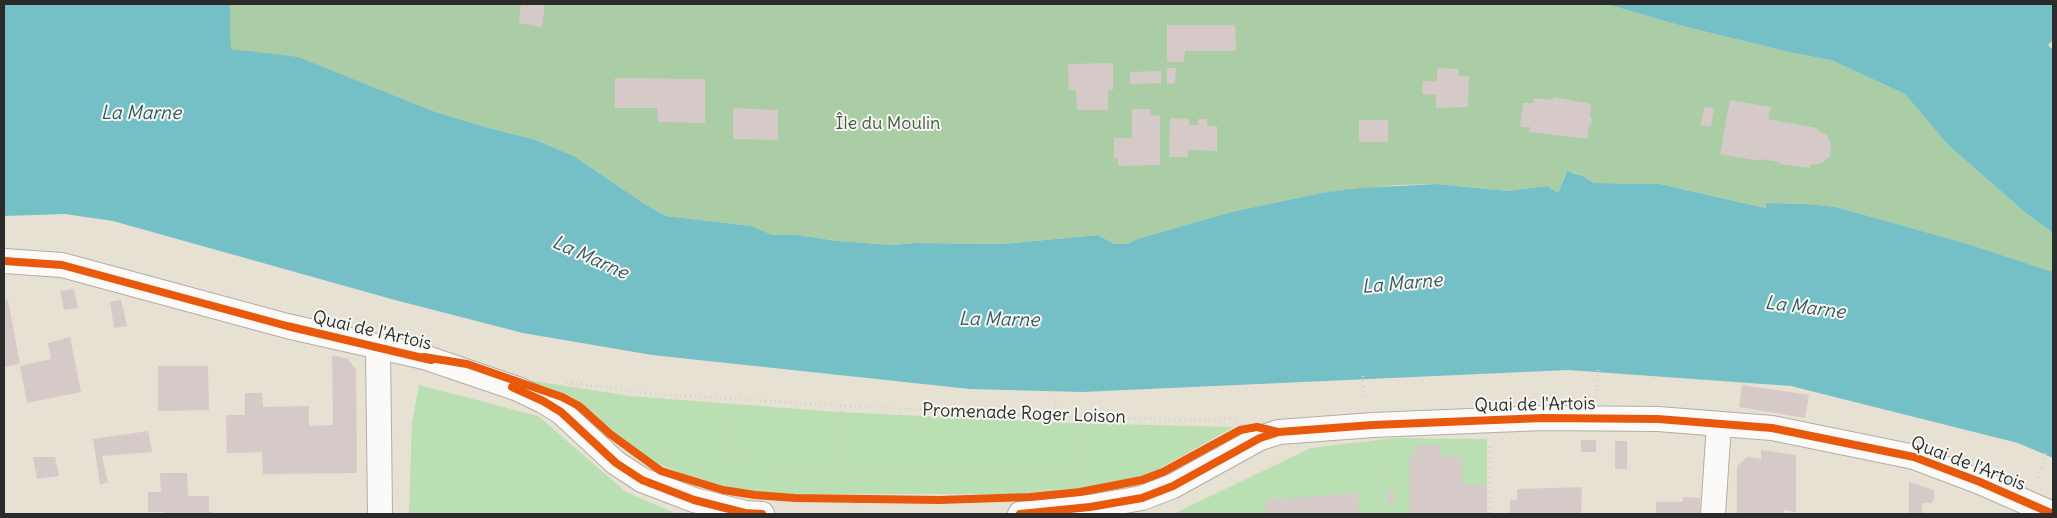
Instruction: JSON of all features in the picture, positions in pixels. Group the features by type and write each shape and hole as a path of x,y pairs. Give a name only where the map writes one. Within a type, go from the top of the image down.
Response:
{"street":[{"name":"Quai de l'Artois","path":"4,260 62,265 287,326 424,357 518,389 543,401 561,412 616,463 642,480 694,500 745,513 762,514"},
{"path":"378,348 380,514"},
{"name":"Quai de l'Artois","path":"1020,514 1090,507 1142,498 1173,486 1260,438 1279,432 1374,425 1543,418 1658,419 1772,428 1914,457 2038,511"},
{"path":"1713,514 1719,424"}],"path":[{"path":"1597,389 1598,367"},
{"path":"1362,376 1363,390"},
{"path":"1055,417 1056,386"},
{"path":"732,404 725,462 900,472 1084,475 1082,418"},
{"path":"841,406 845,452 843,498"},
{"path":"1490,421 1490,514"},
{"path":"1374,425 1381,514"},
{"path":"2037,481 2046,452"},
{"path":"833,498 865,498"},
{"path":"856,498 856,514"}],"green space":[{"name":"Île du Moulin","path":"230,4 1606,4 1682,26 1793,53 1831,60 1905,94 1948,145 2027,214 2053,233 2053,272 1968,244 1836,207 1766,203 1767,208 1660,184 1594,183 1572,172 1565,175 1558,193 1547,186 1508,191 1436,184 1397,185 1321,193 1231,212 1127,244 1114,244 1098,235 1002,244 915,243 892,245 838,241 797,235 773,235 751,226 666,216 643,203 574,156 533,139 433,111 355,80 231,49"},
{"path":"526,380 630,396 838,412 1070,423 1234,427 1146,476 1087,487 1015,494 772,494 733,488 684,474 659,464 639,453 613,433 576,399"},
{"path":"419,385 538,416 626,492 677,514 409,514 412,423"},
{"path":"1393,438 1487,439 1487,514 1173,514 1311,448"}],"water":[{"name":"La Marne","path":"4,4 230,4 231,49 298,57 433,111 533,139 574,156 643,203 666,216 751,226 773,235 797,235 838,241 892,245 915,243 1002,244 1098,235 1114,244 1127,244 1138,239 1231,212 1321,193 1360,188 1437,184 1508,191 1547,186 1558,193 1567,171 1583,176 1594,183 1660,184 1766,208 1766,203 1836,207 1968,244 2053,272 2053,458 2018,443 1791,386 1568,370 1082,392 970,389 652,355 523,333 395,300 113,221 65,214 4,216"},
{"path":"1606,4 2053,4 2053,40 2048,45 2053,50 2053,233 2027,214 1948,145 1905,94 1831,60 1793,53 1682,26"}],"building":[{"path":"521,4 545,4 542,27 519,23"},
{"path":"1167,25 1235,25 1236,51 1185,51 1184,62 1167,62"},
{"path":"1113,63 1113,90 1108,90 1108,110 1077,110 1076,90 1069,90 1068,64"},
{"path":"1167,68 1176,68 1175,83 1167,84"},
{"path":"1437,68 1459,69 1459,76 1469,76 1468,107 1436,108 1436,95 1422,94 1423,81 1437,81"},
{"path":"1161,71 1161,83 1130,84 1130,72"},
{"path":"615,78 705,79 705,123 658,122 657,108 615,108"},
{"path":"1553,97 1591,104 1590,118 1592,118 1587,139 1529,132 1530,127 1520,127 1523,103 1533,103 1534,98 1553,100"},
{"path":"1730,100 1771,107 1768,119 1817,128 1817,130 1827,135 1831,145 1830,156 1822,163 1810,165 1810,168 1720,154"},
{"path":"1704,107 1714,108 1711,127 1701,125"},
{"path":"733,108 778,110 778,140 733,139"},
{"path":"1132,109 1150,109 1150,115 1160,116 1160,165 1118,166 1118,158 1114,158 1114,138 1132,138"},
{"path":"1170,118 1189,119 1189,125 1198,125 1198,119 1207,119 1207,126 1217,126 1217,151 1188,150 1188,157 1169,157"},
{"path":"1359,120 1388,120 1388,142 1359,142"},
{"path":"74,289 78,308 64,310 60,291"},
{"path":"4,299 8,300 20,364 4,367"},
{"path":"121,300 127,326 114,328 110,302"},
{"path":"70,337 81,392 27,403 20,366 51,359 48,343"},
{"path":"332,355 348,359 356,370 357,473 263,474 262,452 227,453 226,415 245,415 245,393 262,393 263,407 309,406 309,426 333,425"},
{"path":"158,366 208,366 209,410 158,411"},
{"path":"1742,385 1809,395 1805,418 1739,407"},
{"path":"148,431 152,452 102,456 108,483 100,484 93,439"},
{"path":"1581,440 1596,440 1596,452 1581,452"},
{"path":"1615,441 1627,441 1627,469 1615,469"},
{"path":"1415,445 1440,445 1441,457 1462,457 1462,485 1487,484 1487,514 1409,514 1409,456 1415,457"},
{"path":"1761,450 1796,455 1796,512 1784,510 1784,514 1737,514 1737,466 1747,457 1761,459"},
{"path":"33,457 55,457 59,476 37,479"},
{"path":"160,473 187,473 188,496 209,496 209,512 212,512 212,514 148,512 148,492 161,492"},
{"path":"1909,482 1934,490 1934,500 1931,503 1922,503 1922,514 1911,514 1909,512"},
{"path":"1582,487 1581,514 1510,514 1510,500 1517,500 1517,489"},
{"path":"1387,491 1394,491 1395,503 1388,504"},
{"path":"1357,493 1359,514 1266,514 1265,500"},
{"path":"1683,497 1700,498 1700,514 1656,514 1656,502 1683,502"}],"cycle path":[{"path":"4,261 62,265 287,326 431,360"},
{"path":"424,357 467,364 562,397 579,406 610,434 661,471 723,490 755,495 795,498 939,500 1030,497 1080,492 1142,480 1163,472 1240,430 1257,427 1278,432"},
{"path":"512,387 543,401 561,412 616,463 642,480 694,500 745,513 762,514"},
{"path":"1020,514 1090,507 1142,498 1173,486 1260,438 1279,432 1373,425 1543,418 1658,419 1772,428 1914,457 1980,482 2053,514"}]}
